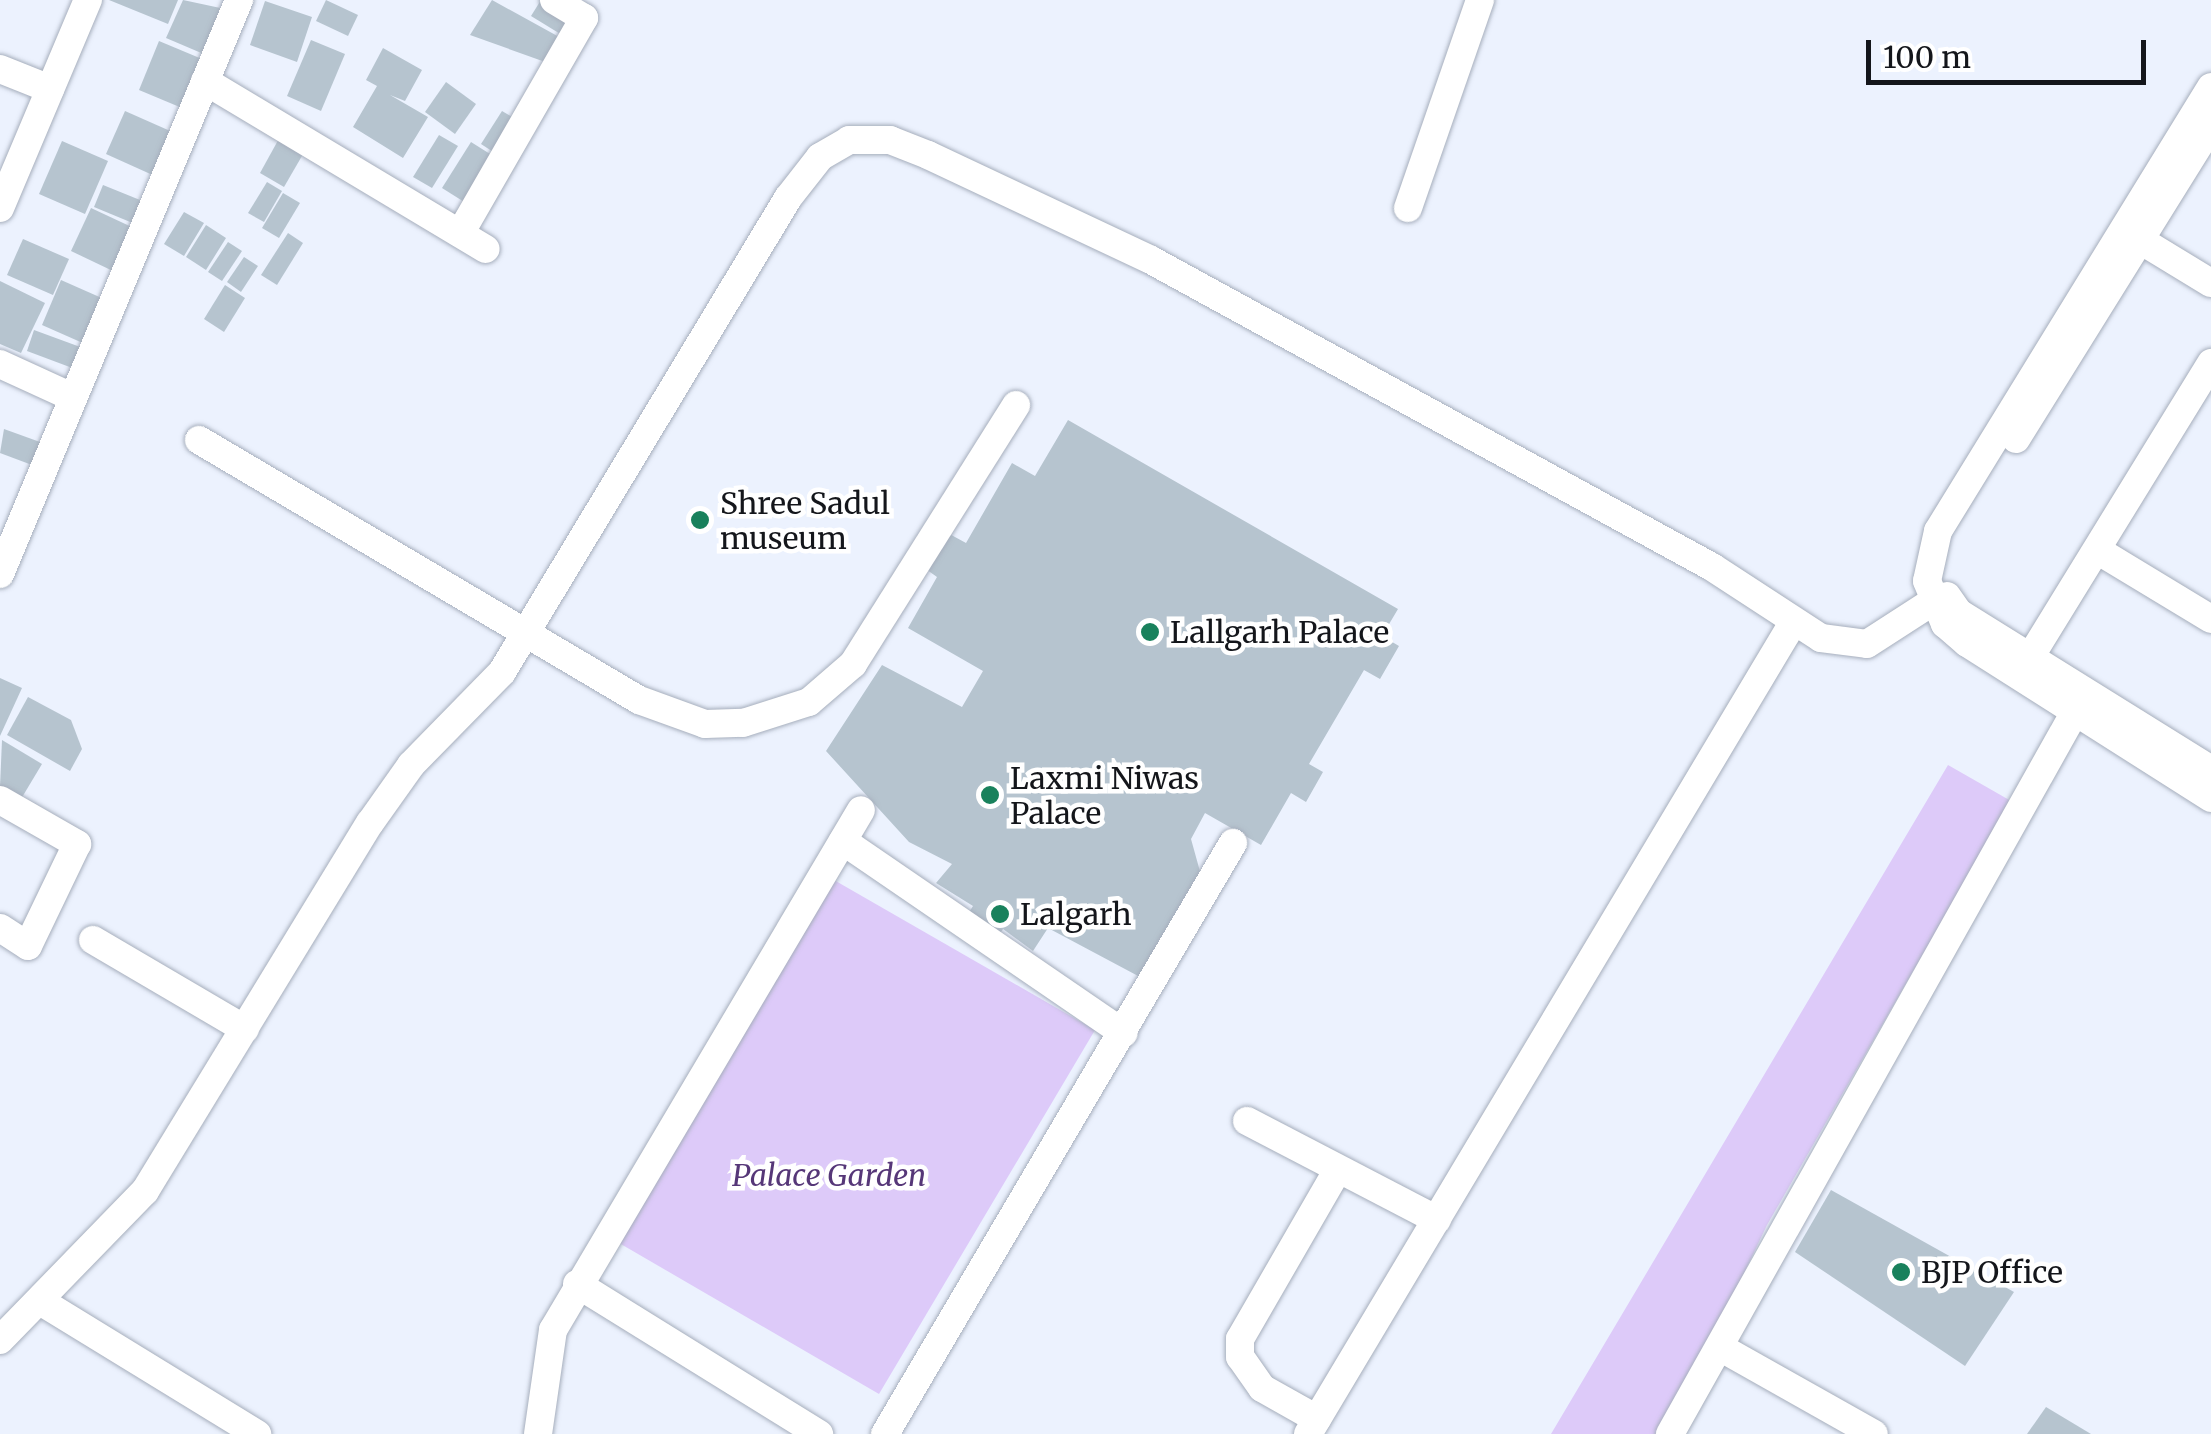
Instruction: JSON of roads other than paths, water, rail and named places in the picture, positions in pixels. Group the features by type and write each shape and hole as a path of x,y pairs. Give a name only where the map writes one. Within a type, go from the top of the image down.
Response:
{"street":[{"path":"0,208 88,0"},
{"path":"0,574 239,0"},
{"path":"462,232 589,9 554,0"},
{"path":"1408,208 1480,0"},
{"path":"0,68 50,88"},
{"path":"205,81 486,249"},
{"path":"2211,87 2131,235 1942,563 1959,613 2072,717 2211,798"},
{"path":"2211,126 2131,235 1938,531 1927,559 1932,602 1944,624 2211,770"},
{"path":"0,1340 45,1304 145,1191 411,764 482,699 788,198 820,157 849,140 890,140 928,155 1151,260 1843,647 1867,644 1932,602"},
{"path":"2131,235 2211,283"},
{"path":"0,364 72,397"},
{"path":"2023,668 2211,364"},
{"path":"199,440 523,635 683,718 777,717 853,664 1016,405"},
{"path":"2097,550 2208,611"},
{"path":"1338,1169 1240,1339 1240,1356 1262,1388 1312,1427 1794,621"},
{"path":"1670,1434 1723,1349 1828,1144 2072,717"},
{"path":"0,800 77,844 28,946 0,928"},
{"path":"538,1434 540,1372 577,1284 861,810"},
{"path":"843,841 1124,1034"},
{"path":"884,1434 1124,1034 1233,843"},
{"path":"93,940 245,1029"},
{"path":"1247,1121 1436,1220"},
{"path":"577,1284 819,1434"},
{"path":"45,1304 257,1434"},
{"path":"1723,1349 1874,1434"}],"place":[{"name":"Shree Sadul museum","path":"700,520"},
{"name":"Lallgarh Palace","path":"1150,632"},
{"name":"Laxmi Niwas Palace","path":"990,795"},
{"name":"Lalgarh","path":"1000,914"},
{"name":"BJP Office","path":"1901,1272"}],"park label":[{"name":"Palace Garden","path":"829,1175"}]}
